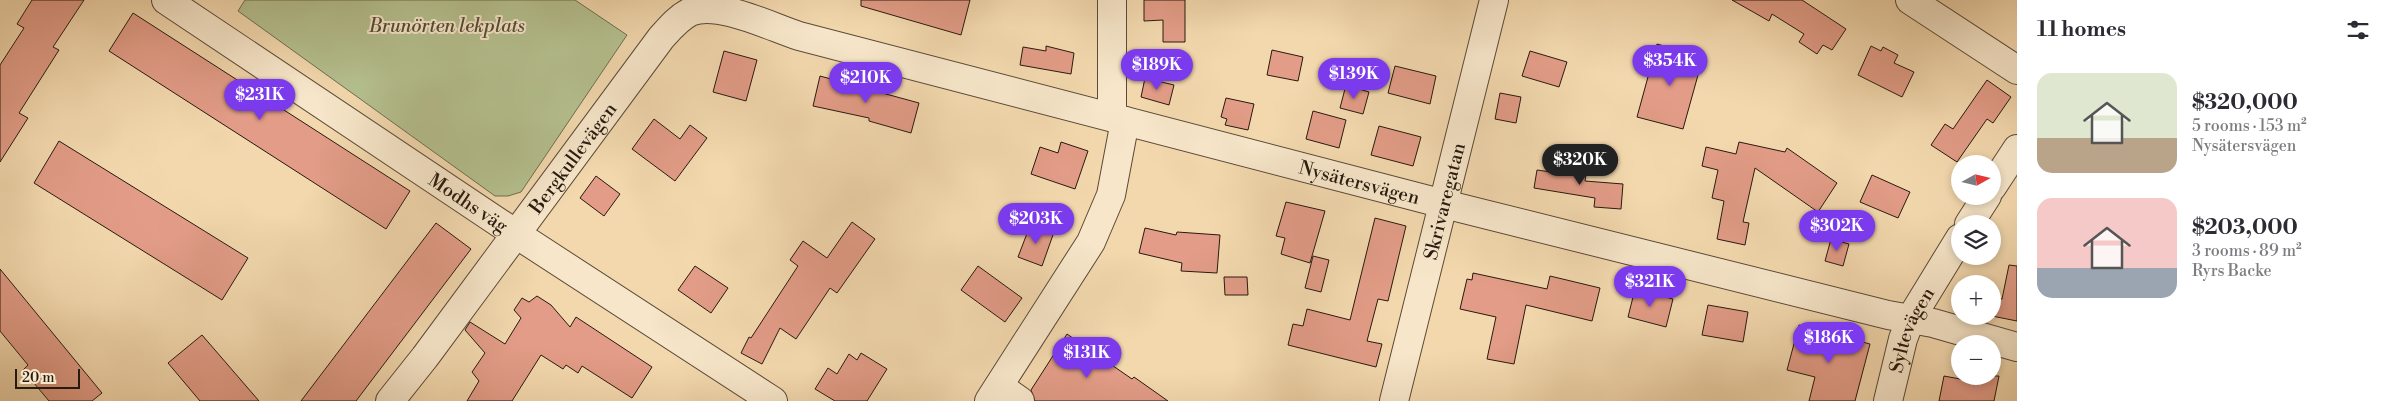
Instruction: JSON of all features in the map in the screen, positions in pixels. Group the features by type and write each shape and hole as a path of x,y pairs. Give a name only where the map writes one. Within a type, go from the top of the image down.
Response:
{"street":[{"name":"Modhs väg","path":"166,0 516,234 773,401"},
{"path":"1003,396 1091,242 1110,195 1118,119 1112,0"},
{"name":"Skrivaregatan","path":"1394,401 1494,0"},
{"path":"1910,0 2017,70"},
{"name":"Bergkullevägen","path":"390,401 425,357 661,38 678,20 705,4"},
{"name":"Nysätersvägen","path":"705,4 798,36 1444,204 1888,315 1911,318 2017,347"},
{"path":"2001,173 2017,148"},
{"name":"Syltevägen","path":"1888,401 1903,339 1911,318 1951,253"}],"green space":[{"name":"Brunörten lekplats","path":"245,0 575,0 627,35 521,192 508,196 495,196 238,11"}],"building":[{"path":"32,0 84,0 53,47 59,50 19,113 28,118 0,162 0,65 24,28 17,24"},
{"path":"861,0 970,0 961,35 861,6"},
{"path":"1144,0 1185,0 1185,42 1163,42 1163,20 1144,21"},
{"path":"1732,0 1802,0 1846,29 1832,50 1823,45 1817,54 1799,42 1804,34 1772,14 1769,21"},
{"path":"133,13 410,191 386,229 109,51"},
{"path":"1657,44 1703,57 1683,129 1637,117"},
{"path":"1046,46 1074,53 1071,74 1020,65 1023,47 1046,51"},
{"path":"1871,46 1881,51 1883,47 1898,55 1894,63 1914,72 1902,97 1858,75"},
{"path":"1272,50 1303,57 1298,81 1267,75"},
{"path":"724,51 757,60 746,101 713,92"},
{"path":"1530,51 1567,62 1559,87 1522,76"},
{"path":"1395,66 1436,76 1430,104 1388,93"},
{"path":"820,76 919,103 911,133 869,121 869,118 813,106"},
{"path":"1145,78 1174,85 1169,105 1141,97"},
{"path":"1987,80 2011,97 1993,123 1987,119 1962,155 1951,155 1951,158 1931,145 1945,124 1953,129"},
{"path":"1346,85 1369,92 1363,114 1340,108"},
{"path":"1500,93 1521,97 1516,123 1495,119"},
{"path":"1226,98 1254,104 1248,130 1225,125 1227,119 1221,117"},
{"path":"1313,111 1346,120 1339,148 1306,139"},
{"path":"654,119 680,139 690,125 707,138 675,181 632,149"},
{"path":"1379,126 1421,137 1413,166 1371,155"},
{"path":"59,141 248,258 222,300 34,183"},
{"path":"1061,142 1088,151 1075,189 1031,174 1040,147 1058,153"},
{"path":"1739,142 1785,152 1787,148 1837,183 1818,212 1755,168 1743,222 1749,223 1745,245 1717,239 1724,201 1712,198 1718,170 1702,166 1706,147 1736,154"},
{"path":"1552,164 1587,169 1585,181 1623,184 1621,209 1594,207 1595,198 1534,188 1537,170 1551,172"},
{"path":"1872,175 1910,192 1898,218 1860,202"},
{"path":"596,176 620,194 604,216 580,198"},
{"path":"1286,202 1325,211 1310,263 1281,254 1285,238 1276,236"},
{"path":"1375,218 1406,226 1388,301 1378,299 1367,341 1382,344 1376,367 1288,345 1293,324 1303,326 1307,309 1350,320"},
{"path":"852,222 875,239 837,293 830,288 796,339 780,328 762,364 741,353 749,337 751,338 798,266 790,260 803,241 827,258"},
{"path":"436,223 471,249 356,401 301,401"},
{"path":"1031,223 1054,232 1042,266 1018,257"},
{"path":"1145,228 1176,235 1177,232 1220,235 1217,273 1181,271 1182,263 1139,253"},
{"path":"1831,239 1849,244 1843,266 1825,261"},
{"path":"1313,256 1329,260 1321,292 1305,288"},
{"path":"2009,265 2017,266 2017,321 2001,318 2002,299"},
{"path":"695,266 728,288 711,313 678,290"},
{"path":"978,266 1022,298 1005,322 961,290"},
{"path":"0,269 102,393 92,401 49,401 23,370 28,365 0,331"},
{"path":"1473,273 1547,289 1550,276 1600,288 1592,321 1526,305 1514,364 1487,359 1496,317 1460,309 1467,279 1472,280"},
{"path":"1224,277 1247,277 1248,295 1225,295"},
{"path":"1635,289 1673,299 1666,327 1628,317"},
{"path":"537,296 551,305 570,327 576,317 652,367 632,398 582,366 578,373 566,365 563,369 541,355 512,401 467,401 479,381 472,372 485,353 465,330 470,322 505,344 521,318 514,310 522,298 529,302"},
{"path":"1708,305 1748,312 1743,342 1702,335"},
{"path":"1799,325 1870,344 1855,401 1809,401 1815,377 1787,370"},
{"path":"1067,334 1132,379 1134,377 1168,401 1035,401 1031,390"},
{"path":"202,335 259,401 200,401 168,363"},
{"path":"861,353 887,369 867,401 835,401 815,389 828,368 837,374 849,354 857,360"},
{"path":"1944,376 1951,377 1951,385 1997,385 1994,401 1939,401"}]}
